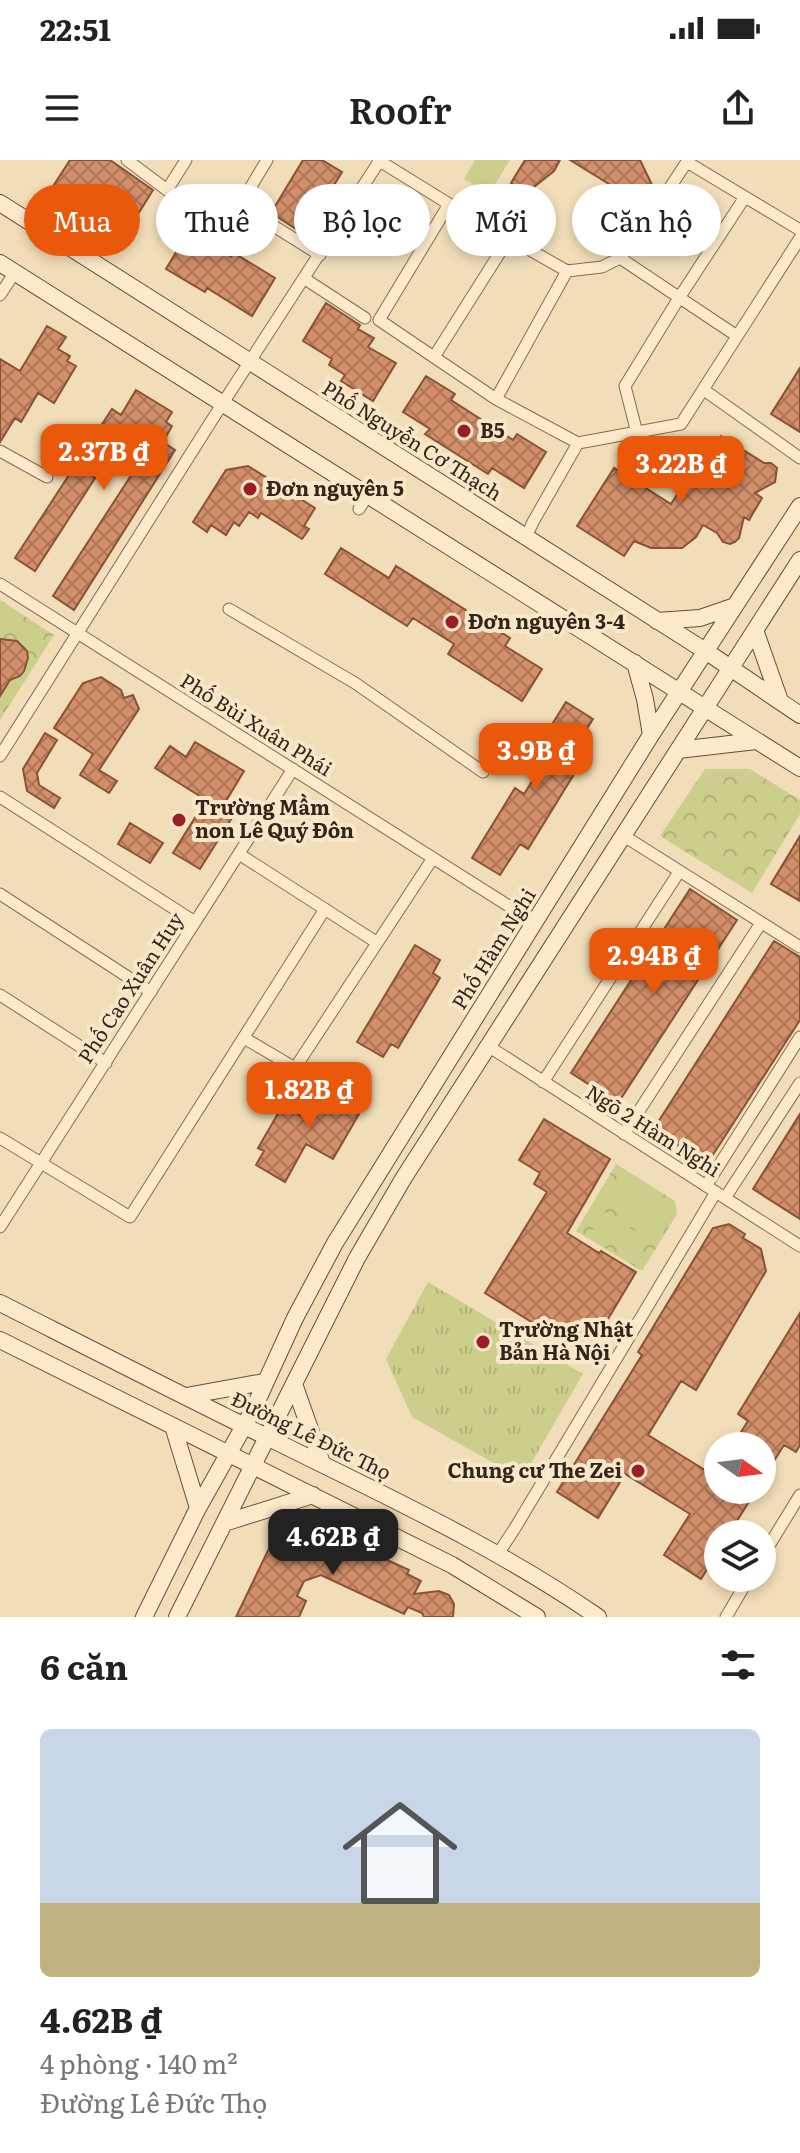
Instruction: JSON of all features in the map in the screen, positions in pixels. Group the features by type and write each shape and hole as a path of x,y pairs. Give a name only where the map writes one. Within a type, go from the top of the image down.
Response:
{"main road":[{"name":"Phố Nguyễn Cơ Thạch","path":"0,203 707,652 800,715"},
{"path":"7,268 223,404 363,502 635,663 800,768"},
{"name":"Phố Hàm Nghi","path":"144,1617 198,1508 253,1410 264,1382 335,1243 651,735 800,506"},
{"path":"177,1617 357,1258 425,1144 800,560"},
{"path":"657,621 700,618 735,606"},
{"path":"755,630 780,701"},
{"path":"635,663 651,735"},
{"path":"678,750 756,741"},
{"path":"404,1132 425,1144"},
{"name":"Đường Lê Đức Thọ","path":"0,1303 498,1554 541,1578 598,1617"},
{"path":"0,1340 452,1565 537,1617"},
{"path":"186,1396 264,1382"},
{"path":"294,1384 322,1463"},
{"path":"173,1426 198,1508"},
{"path":"224,1523 313,1495"}],"street":[{"path":"127,160 159,184"},
{"path":"171,184 186,160"},
{"path":"253,184 267,160"},
{"path":"364,184 379,160 446,202"},
{"path":"541,256 567,271 602,267 620,258 687,161 800,230"},
{"path":"637,433 625,386 745,197"},
{"path":"446,209 379,320 496,399 578,443 681,424 800,238"},
{"path":"0,756 319,256"},
{"path":"434,357 498,256"},
{"path":"620,258 737,336"},
{"path":"0,295 7,268"},
{"path":"496,399 567,271"},
{"path":"305,279 365,318"},
{"path":"704,390 800,458"},
{"path":"526,537 578,443"},
{"path":"0,451 47,477"},
{"name":"Phố Bùi Xuân Phái","path":"0,584 534,922"},
{"path":"229,609 355,683 483,772"},
{"name":"Phố Cao Xuân Huy","path":"0,1227 293,769"},
{"path":"0,797 195,922"},
{"path":"624,836 800,947"},
{"path":"239,854 376,942"},
{"path":"244,1038 295,1068 433,858"},
{"path":"543,1082 679,872"},
{"path":"0,894 151,992"},
{"path":"0,1138 130,1217 325,909"},
{"path":"624,1134 761,923"},
{"path":"0,995 106,1063"},
{"path":"498,1554 716,1192 800,1037"},
{"name":"Ngõ 2 Hàm Nghi","path":"488,1046 800,1246"},
{"path":"716,1192 800,1083"},
{"path":"776,1534 800,1495"},
{"path":"726,1617 741,1592"}],"green space":[{"path":"475,160 510,160 495,184 472,184 464,179"},
{"path":"0,600 54,635 0,720"},
{"path":"705,769 750,769 800,800 800,814 752,893 660,836"},
{"path":"616,1164 675,1201 677,1214 642,1271 576,1231"},
{"path":"625,1179 667,1205 654,1226 612,1199"},
{"path":"604,1212 647,1238 635,1258 592,1232"},
{"path":"428,1282 583,1374 522,1479 412,1417 386,1359"}],"building":[{"path":"70,160 110,160 153,190 140,211 140,184 55,184"},
{"path":"303,160 322,160 342,172 335,184 294,184 294,228 278,217 278,201"},
{"path":"525,160 560,160 554,171 538,184 511,183"},
{"path":"570,160 640,160 652,184 609,184"},
{"path":"174,256 239,256 275,278 252,316 207,288 205,292 166,269"},
{"path":"326,303 374,338 368,347 396,363 373,401 341,381 345,375 329,365 332,359 303,341"},
{"path":"47,326 66,337 58,349 70,356 67,361 76,366 54,403 38,393 21,422 15,418 0,442 0,359 20,371"},
{"path":"800,368 800,432 771,414"},
{"name":"B5","path":"426,376 455,394 451,400 513,440 517,434 546,452 524,488 492,468 488,474 425,434 430,429 403,412"},
{"path":"136,390 172,412 166,422 172,426 163,442 175,450 74,610 53,596 143,457 119,441 35,571 15,558 112,409 121,415"},
{"path":"721,436 777,468 775,482 755,493 762,498 749,520 744,517 739,538 735,542 723,542 717,533 703,525 696,537 682,548 651,548 634,541 624,556 577,526 614,468 671,504 678,493 697,484 689,478 700,460 708,466 715,440"},
{"name":"Đơn nguyên 5","path":"248,466 315,508 304,526 309,529 302,539 261,513 258,518 249,512 239,526 234,522 226,535 211,525 207,532 193,522 226,470"},
{"name":"Đơn nguyên 3-4","path":"341,548 389,578 396,566 510,638 505,646 542,669 522,701 448,654 454,644 413,618 407,626 325,574"},
{"path":"0,639 17,641 27,651 28,658 24,671 10,680 0,696"},
{"path":"101,677 121,690 124,698 133,695 139,709 99,770 117,781 109,793 80,775 93,754 54,728 83,683"},
{"path":"566,702 593,719 573,751 584,758 528,849 520,844 500,875 472,858 515,788 524,794 536,775 525,768"},
{"path":"45,733 57,740 37,773 39,785 60,798 54,808 27,791 23,769"},
{"path":"195,742 244,771 223,806 235,813 200,869 173,853 206,800 155,768 170,746 186,757"},
{"path":"130,823 163,843 150,863 118,844"},
{"path":"800,836 800,901 771,884"},
{"path":"690,889 737,920 618,1103 571,1073"},
{"path":"774,941 800,957 800,1020 707,1164 653,1130"},
{"path":"415,945 440,960 433,973 440,978 398,1048 391,1044 383,1057 357,1042"},
{"path":"326,1077 358,1096 351,1109 359,1114 333,1159 306,1144 285,1182 256,1165 264,1151 258,1148 283,1105 303,1117"},
{"path":"800,1114 800,1219 753,1189"},
{"path":"544,1119 610,1159 567,1233 636,1272 592,1346 543,1317 538,1326 485,1293 547,1192 534,1184 540,1173 519,1160"},
{"path":"729,1224 745,1234 743,1238 761,1249 766,1271 696,1390 681,1381 648,1435 704,1469 704,1504 747,1504 738,1520 704,1520 704,1574 701,1579 664,1555 690,1514 625,1474 598,1518 557,1492 642,1355 638,1352 713,1228"},
{"path":"800,1313 800,1445 796,1452 784,1445 776,1458 776,1432 741,1432 748,1421 738,1414"},
{"path":"294,1524 351,1548 353,1544 409,1570 407,1574 421,1581 414,1594 439,1591 449,1595 454,1604 453,1617 424,1617 408,1607 404,1614 321,1575 304,1581 297,1596 306,1601 299,1617 236,1617 275,1536"}],"place":[{"name":"B5","path":"464,431"},
{"name":"Đơn nguyên 5","path":"250,489"},
{"name":"Đơn nguyên 3-4","path":"452,622"},
{"name":"Trường Mầm non Lê Quý Đôn","path":"179,820"},
{"name":"Trường Nhật Bản Hà Nội","path":"483,1342"},
{"name":"Chung cư The Zei","path":"638,1471"}]}
